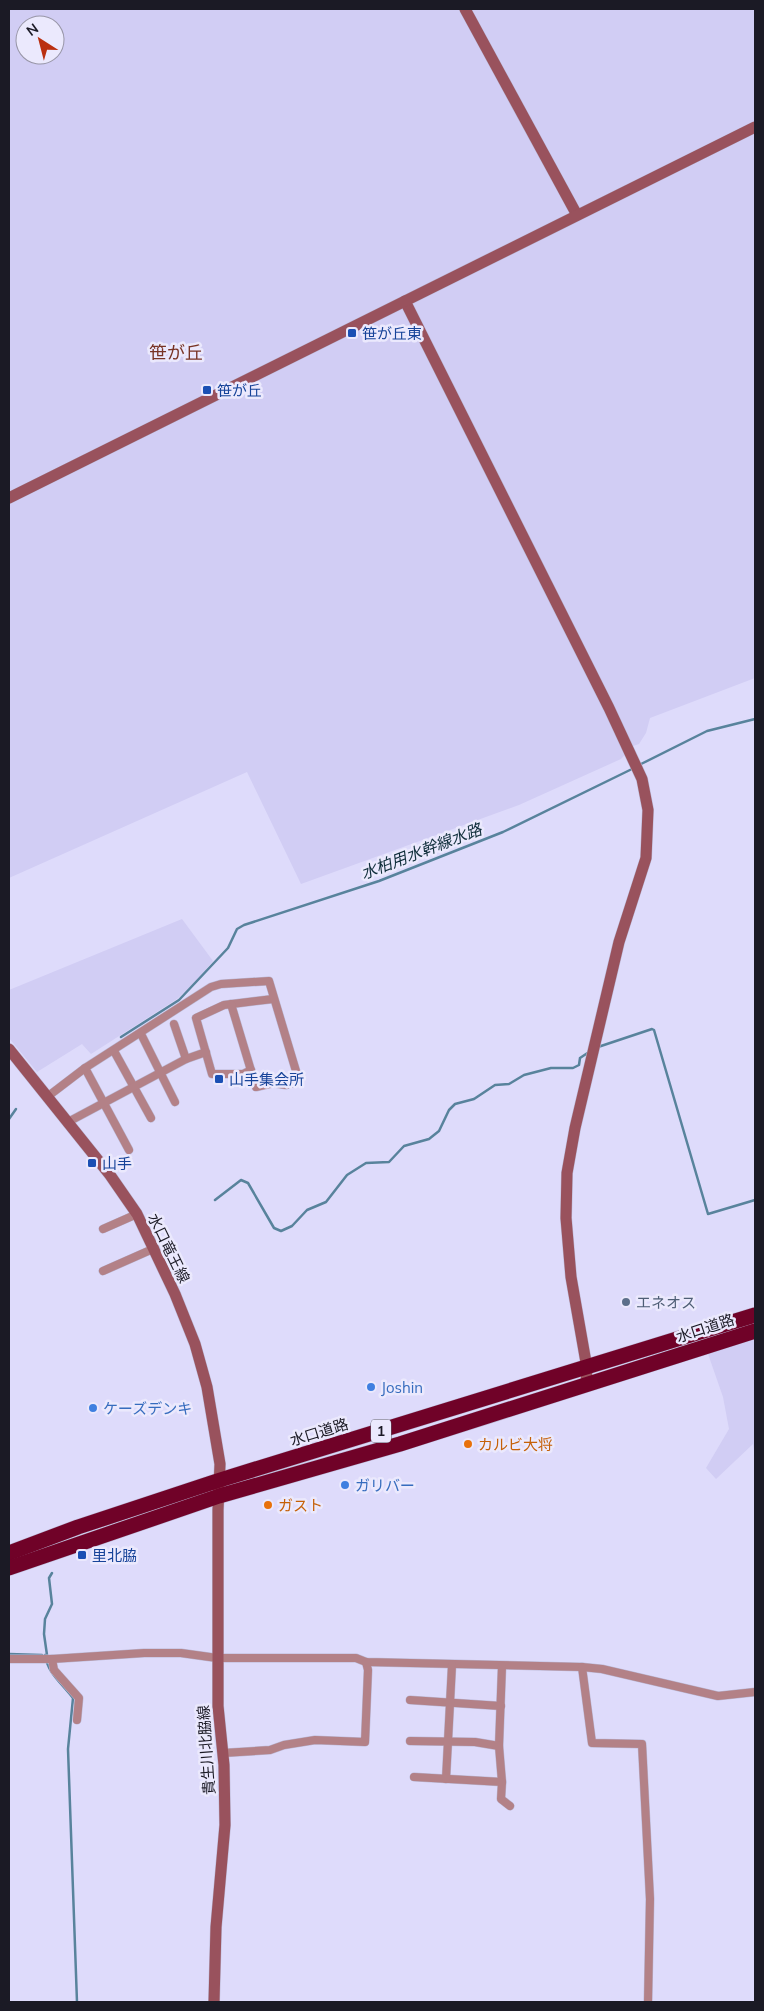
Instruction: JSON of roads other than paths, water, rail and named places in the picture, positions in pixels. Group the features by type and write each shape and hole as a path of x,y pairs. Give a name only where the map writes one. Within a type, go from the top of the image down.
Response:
{"highway":[{"name":"水口道路","path":"9,1553 220,1480 755,1316"},
{"name":"水口道路","path":"9,1568 219,1496 400,1444 755,1330"}],"street":[{"path":"465,9 577,215"},
{"path":"9,498 755,127"},
{"path":"405,301 637,767 648,810 646,858 617,950 575,1128 567,1173 566,1218 571,1277 586,1368 586,1384"},
{"path":"47,1097 85,1068 216,985 269,981 299,1081 286,1085 273,1082 256,1087 232,1004"},
{"path":"251,1070 243,1074 212,1074 196,1018 232,1004 273,999"},
{"path":"174,1024 186,1059"},
{"path":"141,1034 175,1102"},
{"name":"水口竜王線","path":"9,1049 110,1175 137,1214 155,1248 199,1358 209,1395 220,1464 219,1496"},
{"path":"114,1051 152,1118"},
{"path":"68,1122 186,1059 206,1052"},
{"path":"85,1068 129,1150"},
{"path":"103,1229 137,1214"},
{"path":"102,1271 155,1248"},
{"name":"貴生川北脇線","path":"214,2002 216,1926 225,1825 217,1658 219,1496"},
{"path":"9,1659 181,1653 217,1658 356,1658 366,1662 582,1667 718,1696 755,1692"},
{"path":"52,1659 54,1670 79,1698 77,1720"},
{"path":"222,1753 270,1750 284,1745 315,1740 365,1742 368,1670 366,1662"},
{"path":"446,1779 452,1665"},
{"path":"502,1666 499,1746 502,1782 501,1799 510,1806"},
{"path":"582,1667 592,1743 642,1744 650,1899 648,2002"},
{"path":"410,1700 501,1706"},
{"path":"410,1741 499,1746"},
{"path":"414,1777 502,1782"}],"waterway":[{"name":"水柏用水幹線水路","path":"639,765 707,731 755,719"},
{"name":"水柏用水幹線水路","path":"121,1037 179,1000 228,948 237,929 244,925 379,881 503,832 632,769"},
{"path":"598,1047 652,1029 654,1030 708,1214 755,1200"},
{"path":"215,1200 241,1180 248,1183 274,1228 281,1231 292,1226 307,1210 326,1202 347,1175 366,1163 389,1162 404,1146 429,1139 439,1131 449,1110 455,1104 474,1099 495,1085 509,1084 524,1075 551,1068 573,1068 579,1065 580,1058 589,1052"},
{"name":"水柏用水幹線水路","path":"9,1119 16,1109"},
{"path":"52,1573 49,1578 52,1604 45,1619 44,1634 47,1655 45,1655 52,1673 73,1698 68,1749 77,2002"},
{"path":"9,1654 42,1655"}],"place":[{"name":"笹が丘東","path":"352,333"},
{"name":"笹が丘","path":"207,390"},
{"name":"山手集会所","path":"219,1079"},
{"name":"山手","path":"92,1163"},
{"name":"エネオス","path":"626,1302"},
{"name":"Joshin","path":"371,1387"},
{"name":"ケーズデンキ","path":"93,1408"},
{"name":"カルビ大将","path":"468,1444"},
{"name":"ガリバー","path":"345,1485"},
{"name":"ガスト","path":"268,1505"},
{"name":"里北脇","path":"82,1555"}],"district":[{"name":"笹が丘","path":"176,352"}]}
